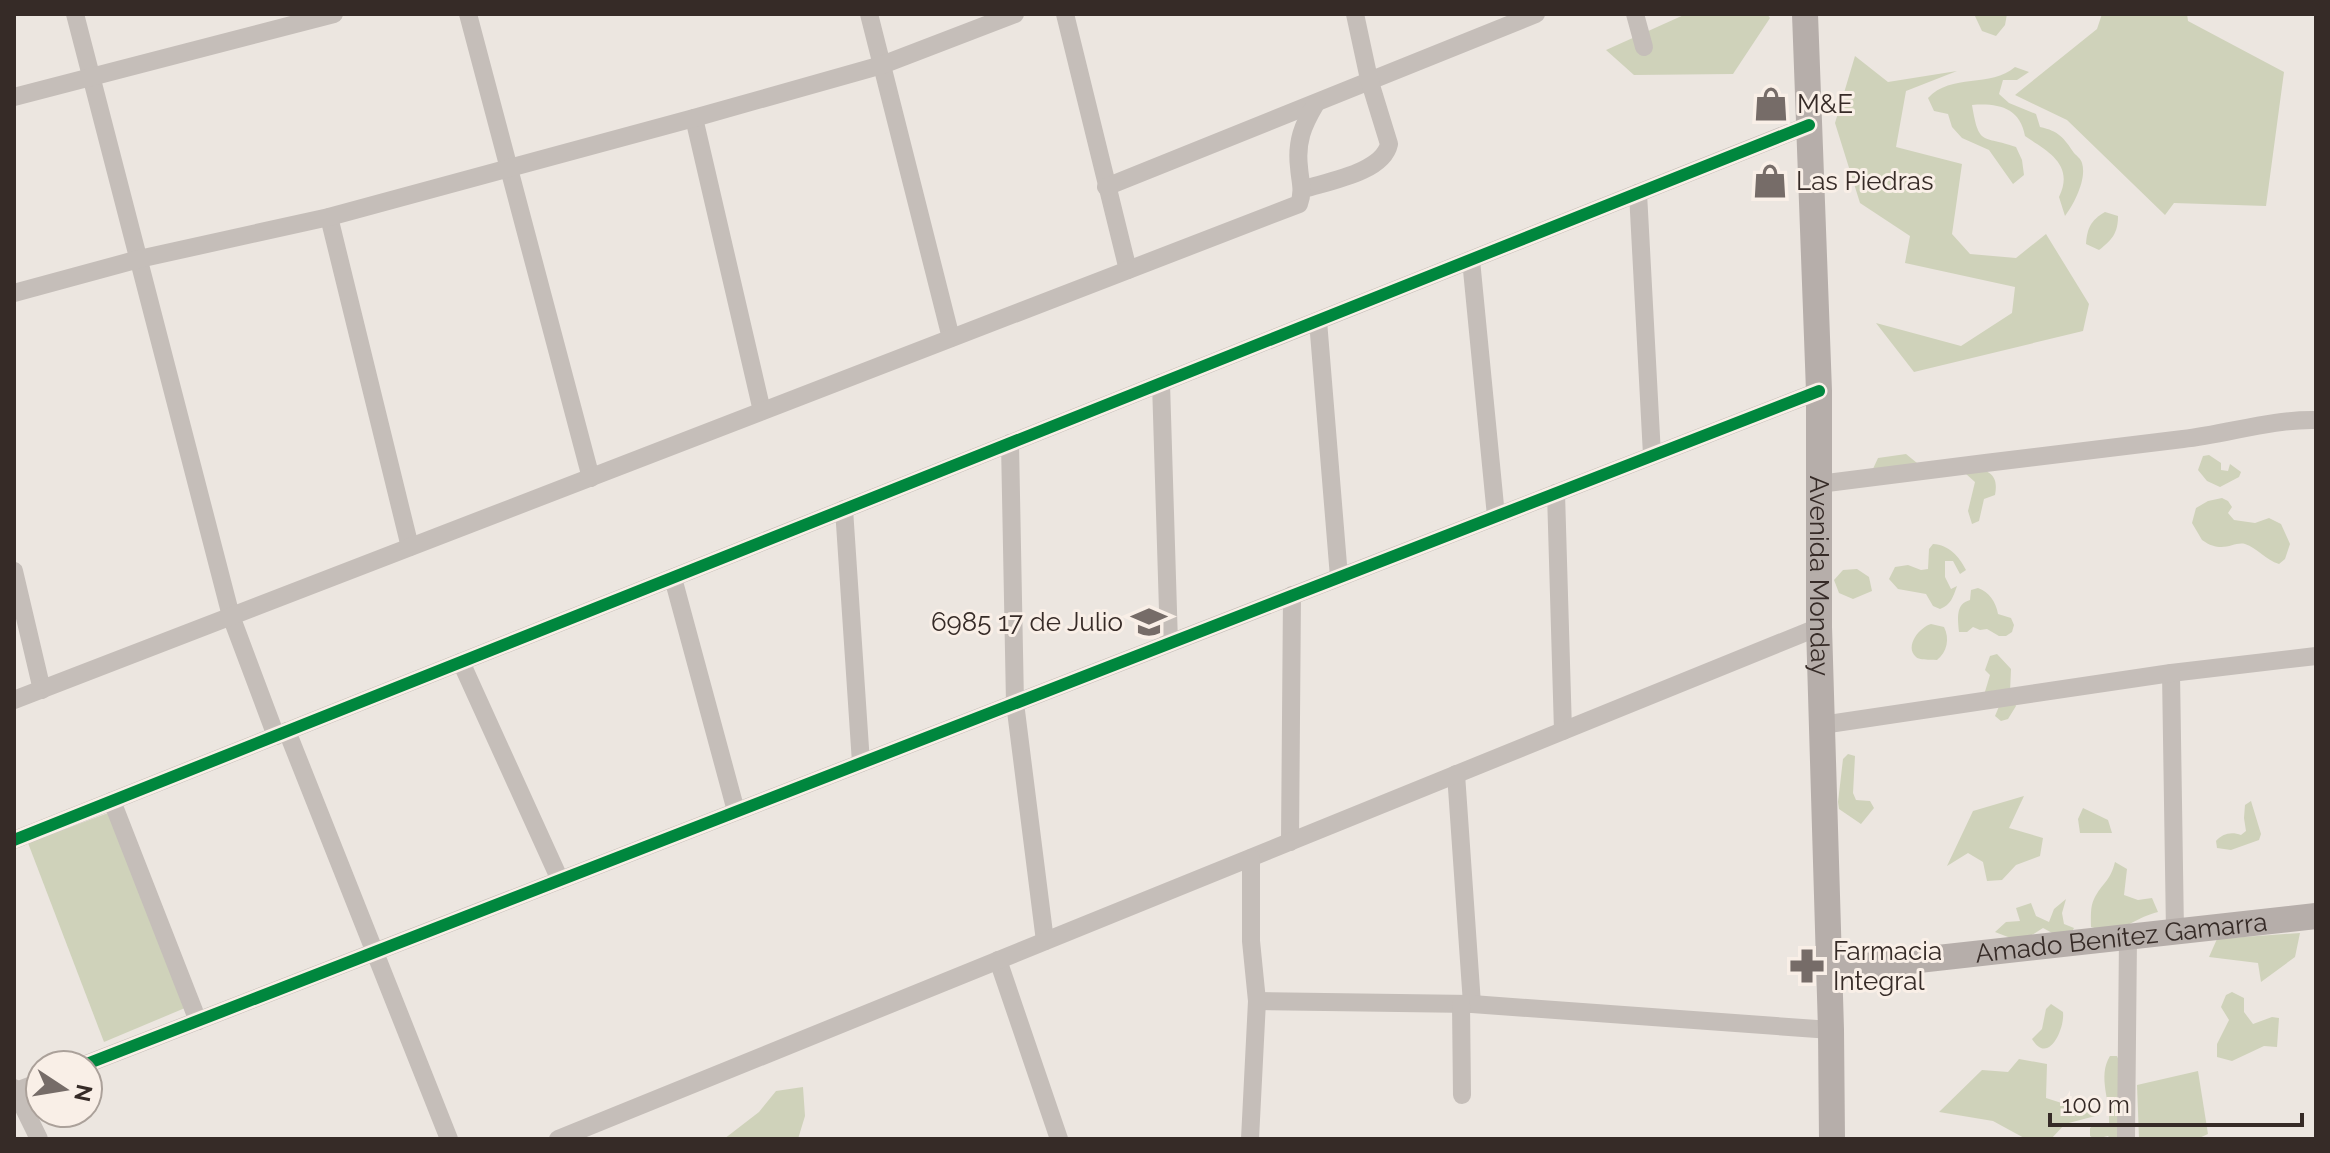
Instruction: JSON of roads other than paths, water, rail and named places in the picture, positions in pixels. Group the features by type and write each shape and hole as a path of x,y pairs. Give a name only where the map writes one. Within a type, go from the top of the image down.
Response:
{"main road":[{"name":"Avenida Monday","path":"1805,14 1819,391 1819,627 1832,1139"},
{"name":"Amado Benítez Gamarra","path":"1829,970 2316,916"}],"street":[{"path":"75,14 231,616 376,951 449,1139"},
{"path":"14,97 334,14"},
{"path":"468,14 591,478"},
{"path":"869,14 951,338"},
{"path":"14,293 139,259 329,217 694,118 882,65 1015,14"},
{"path":"1065,14 1128,270"},
{"path":"1304,189 1376,165 1386,155 1389,144 1369,79 1355,14"},
{"path":"1106,187 1536,14"},
{"path":"1635,14 1644,47"},
{"path":"14,700 1299,204 1304,189 1299,169 1300,135 1315,105"},
{"path":"694,118 762,411"},
{"path":"14,840 1809,125"},
{"path":"1638,193 1652,455"},
{"path":"329,217 410,547"},
{"path":"1471,260 1496,516"},
{"path":"1318,321 1339,577"},
{"path":"1161,383 1169,643"},
{"path":"104,1057 1819,391"},
{"path":"1819,484 2188,439 2296,419 2316,423"},
{"path":"1010,443 1015,703 1045,941"},
{"path":"1556,493 1563,731"},
{"path":"844,509 861,763"},
{"path":"14,571 42,690"},
{"path":"673,578 736,811"},
{"path":"1290,842 1292,595"},
{"path":"558,1139 1819,627"},
{"path":"1822,725 2171,673 2316,656"},
{"path":"461,662 560,880"},
{"path":"2171,673 2175,932"},
{"path":"1456,774 1466,1004 1462,1095"},
{"path":"112,801 198,1021"},
{"path":"1250,1139 1257,1001 1251,941 1251,858"},
{"path":"2126,1139 2128,938"},
{"path":"998,960 1059,1139"},
{"path":"1257,1001 1466,1004 1831,1030"},
{"path":"14,1091 39,1139"}],"place":[{"name":"M&E","path":"1771,104"},
{"name":"Las Piedras","path":"1770,181"},
{"name":"6985 17 de Julio","path":"1149,622"},
{"name":"Farmacia Integral","path":"1807,966"}]}
